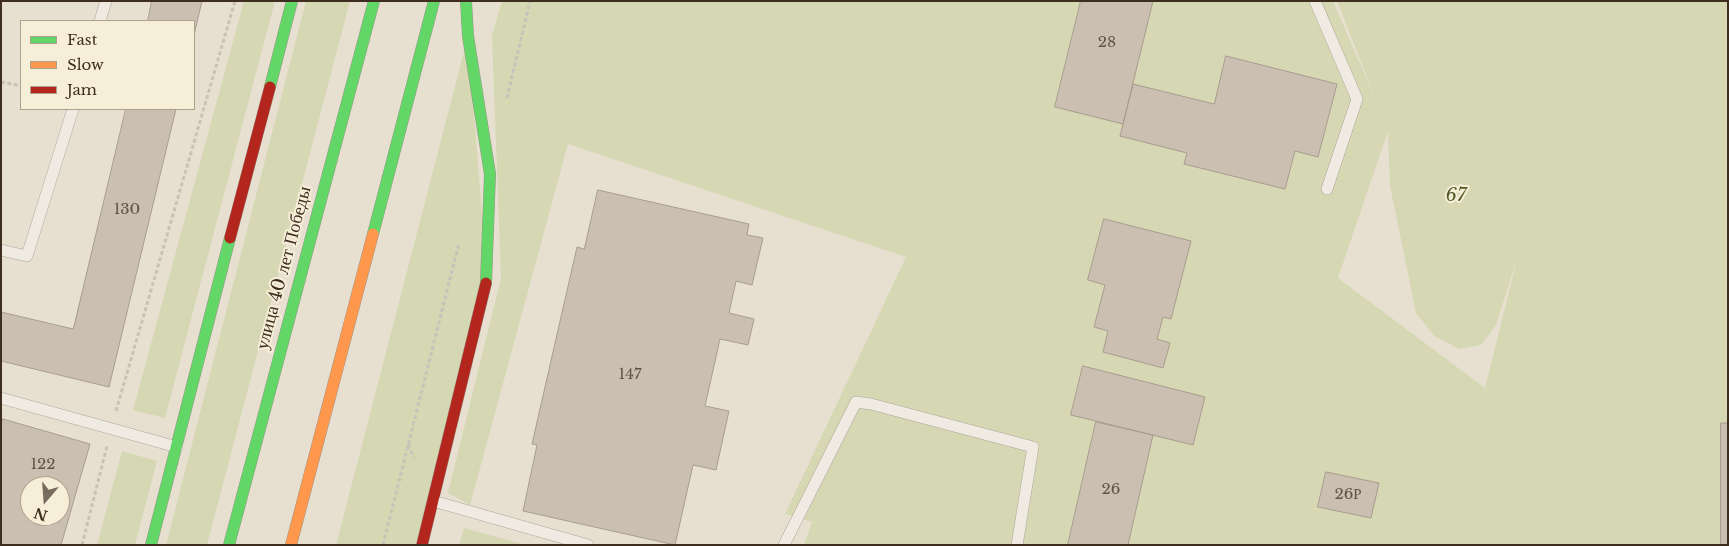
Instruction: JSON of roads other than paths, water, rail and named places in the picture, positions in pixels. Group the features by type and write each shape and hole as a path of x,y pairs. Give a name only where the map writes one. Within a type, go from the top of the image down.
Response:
{"street":[{"path":"151,545 292,1"},
{"name":"улица 40 лет Победы","path":"229,545 374,1"},
{"path":"291,545 434,1"},
{"path":"422,545 487,278 490,174 468,36 466,1"}],"lane":[{"path":"100,20 106,1"},
{"path":"1315,1 1358,99 1327,189"},
{"path":"1,250 27,256 73,110"},
{"path":"1,398 177,447"},
{"path":"784,545 856,402 871,404 1033,446 1017,545"},
{"path":"433,501 588,545"}],"park label":[{"name":"67","path":"1456,196"}]}
